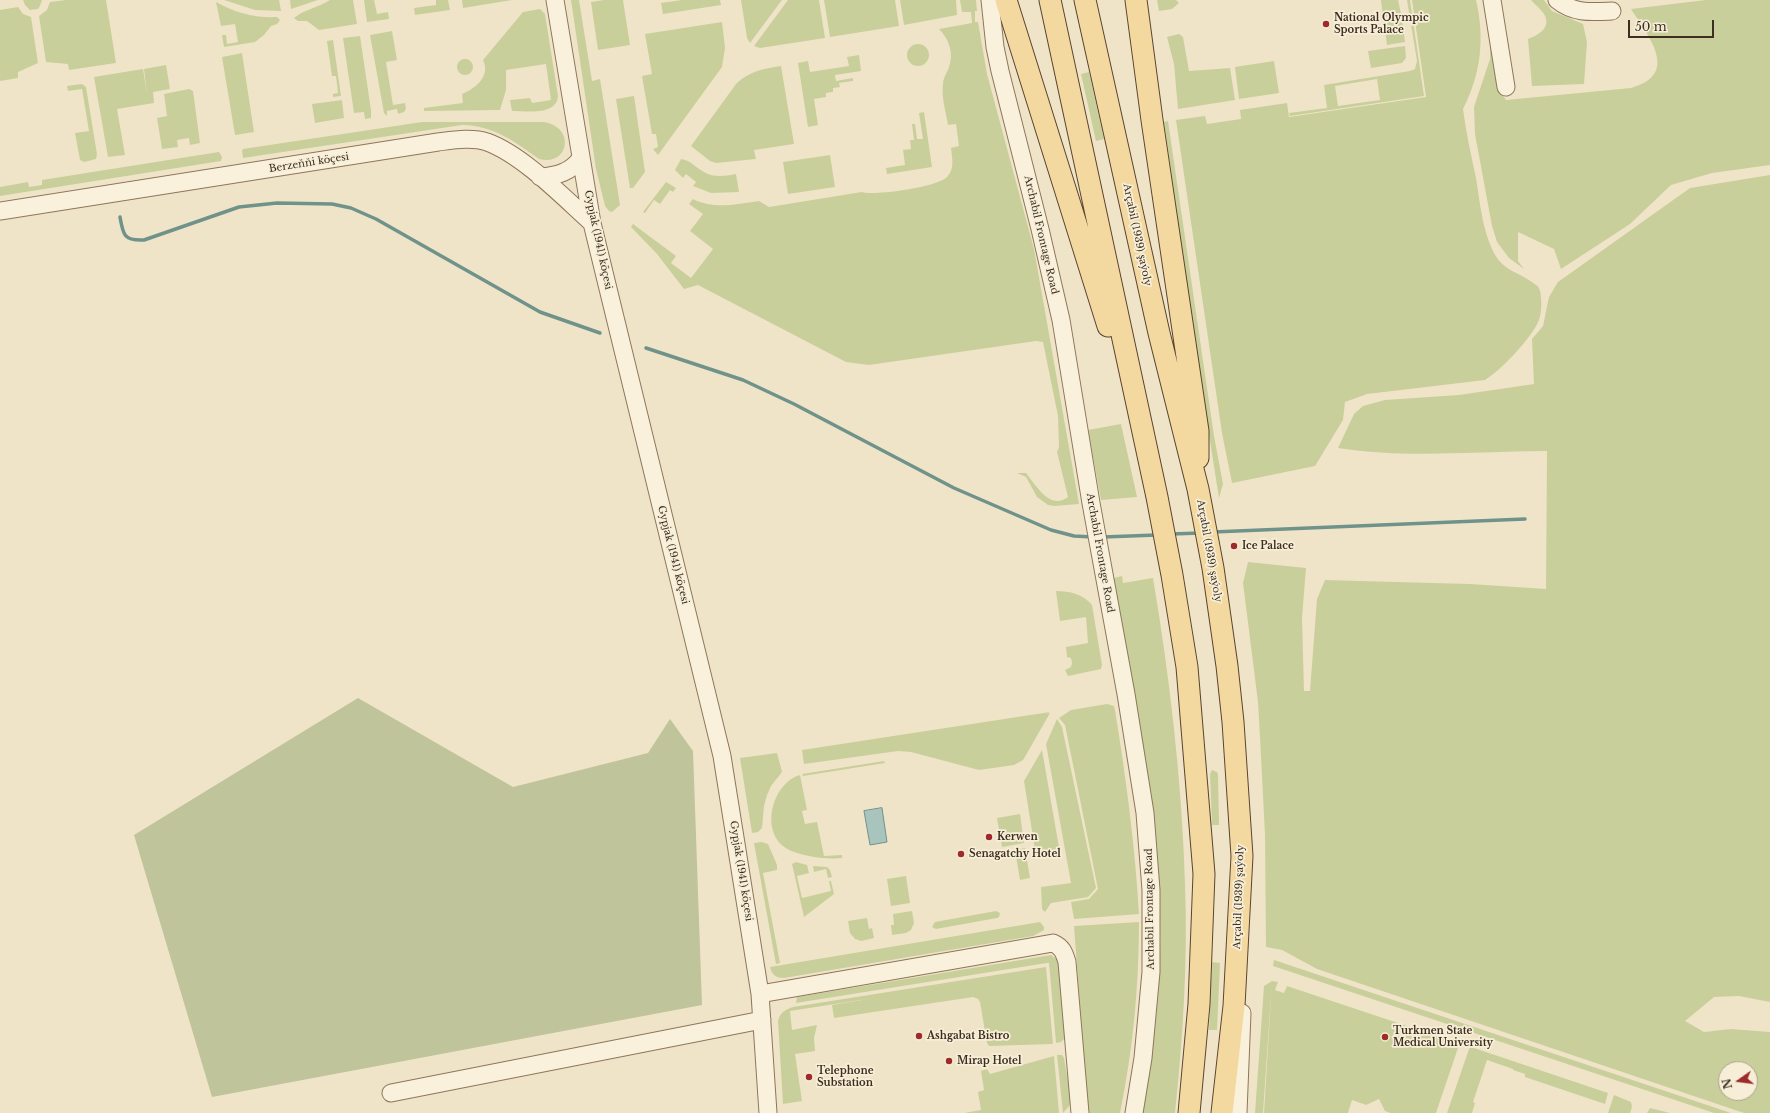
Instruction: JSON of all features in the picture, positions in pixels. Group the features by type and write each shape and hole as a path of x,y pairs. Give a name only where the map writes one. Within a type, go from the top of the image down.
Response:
{"main road":[{"path":"1006,0 1113,343 1155,491"},
{"path":"1050,0 1155,491 1172,575 1187,667 1204,874 1199,1004 1189,1113"},
{"name":"Arçabil (1939) şaýoly","path":"1085,0 1159,333 1197,487 1213,568 1233,722 1242,856 1234,1006 1222,1113"},
{"path":"1136,0 1198,430 1197,487"}],"street":[{"name":"Gypjak (1941) köçesi","path":"555,0 592,223 722,756 760,994 768,1113"},
{"name":"Archabil Frontage Road","path":"990,0 995,47 1061,320 1091,503 1126,694 1145,813 1150,864 1152,934 1148,1018 1134,1113"},
{"path":"1492,0 1506,87"},
{"path":"1557,0 1575,10 1586,12 1612,11"},
{"name":"Berzeňňi köçesi","path":"0,211 452,140 465,140 487,142 502,149 540,177 592,223"},
{"path":"540,177 568,171 576,165 581,158"},
{"path":"1238,1113 1243,967 1242,856"},
{"path":"760,994 1053,943 1060,946 1065,953 1067,962 1080,1113"},
{"path":"391,1093 762,1020"}],"green space":[{"path":"23,0 42,0 38,9 30,10 25,5"},
{"path":"66,0 106,0 116,63 69,70 68,64 46,62 39,16 47,10 50,2"},
{"path":"224,0 279,0 281,11 255,10"},
{"path":"290,0 318,0 291,9"},
{"path":"330,0 353,0 357,24 319,30 307,21 298,21 294,18 302,13"},
{"path":"364,0 374,0 377,14 388,12 389,19 367,22"},
{"path":"436,0 448,0 450,10 415,15 414,8 436,5"},
{"path":"462,0 512,0 463,8"},
{"path":"571,0 579,0 592,81 600,79 620,205 612,212 605,206 596,169"},
{"path":"623,0 630,45 598,50 591,2"},
{"path":"682,0 720,0 721,5 663,14 661,3"},
{"path":"741,0 782,0 750,43 747,38"},
{"path":"788,0 819,0 825,38 760,48 754,46"},
{"path":"824,0 895,0 899,26 830,37"},
{"path":"900,0 956,0 957,15 904,25"},
{"path":"960,0 976,0 977,11 975,11 975,22 978,22 987,74 1034,249 1079,504 1048,505 1037,497 1026,477 1017,473 1026,473 1039,490 1049,499 1055,501 1068,497 1057,452 1059,447 1058,416 1043,342 1036,341 869,365 846,362 698,285 684,289 657,254 631,227 633,224 676,256 671,263 691,278 713,249 690,231 703,214 689,204 693,199 717,205 734,205 759,201 769,207 862,192 879,193 906,190 932,184 947,177 950,174 952,167 951,148 959,146 956,124 948,125 943,94 943,82 949,67 951,51 948,42 939,29 972,23 971,12 962,12"},
{"path":"1157,0 1176,0 1179,3 1172,9 1159,11"},
{"path":"1381,0 1398,0 1401,14 1383,17"},
{"path":"1407,0 1410,0 1424,96 1290,116 1289,113 1327,108 1324,85 1410,71 1415,69 1417,61","holes":["1377,79 1380,100 1338,106 1335,86"]},
{"path":"1412,0 1476,0 1479,14 1481,42 1480,56 1474,83 1463,109 1482,214 1486,232 1496,257 1506,267 1530,280 1539,289 1541,295 1541,313 1539,321 1519,349 1498,370 1485,380 1367,394 1345,402 1343,420 1315,466 1232,483 1222,433 1176,120 1205,116 1207,124 1241,119 1240,110 1287,103 1289,117 1426,97"},
{"path":"1483,0 1488,0 1502,94 1506,100 1631,88 1646,82 1654,74 1657,64 1656,53 1652,42 1631,9 1706,0 1770,0 1770,165 1712,173 1671,185 1630,224 1561,269 1554,249 1518,232 1518,261 1524,269 1509,258 1497,242 1492,226 1475,134 1474,107 1490,59 1490,43"},
{"path":"1531,0 1544,0 1552,11 1583,24 1587,42 1584,84 1532,86 1528,39 1543,30 1546,19 1541,10"},
{"path":"216,2 245,14 261,17 277,17 280,20 277,24 271,26 264,35 255,42 224,47 222,35 226,35 227,44 238,42 235,24 221,26"},
{"path":"18,7 23,14 31,17 38,63 18,72 18,78 0,81 0,10"},
{"path":"540,9 545,14 558,96 552,107 546,110 532,112 512,111 510,100 530,98 532,103 551,100 546,64 506,70 506,90 500,110 424,111 424,108 463,103 462,94 472,89 483,76 485,66 483,60 523,12"},
{"path":"1402,20 1405,42 1387,45 1384,23"},
{"path":"722,22 725,48 722,67 658,155 653,149 658,147 656,134 652,134 642,76 652,74 645,34"},
{"path":"392,31 397,60 386,62 393,105 405,103 406,109 404,112 398,114 397,109 387,111 387,116 384,113 370,35"},
{"path":"1179,34 1183,37 1189,71 1230,68 1235,100 1178,109 1174,64 1167,37"},
{"path":"360,36 371,110 371,118 365,119 364,112 354,113 343,38"},
{"path":"333,40 341,96 333,97 333,94 338,93 336,76 332,76 327,41"},
{"path":"918,44 926,47 929,55 926,63 918,66 910,63 907,55 910,47"},
{"path":"1405,46 1406,58 1402,63 1371,68 1368,51"},
{"path":"242,53 254,132 235,135 222,57"},
{"path":"859,55 861,71 835,75 836,81 853,78 853,81 839,83 840,87 833,88 833,92 826,93 826,97 814,99 818,125 808,127 798,63 808,61 810,72 849,66 847,57"},
{"path":"462,59 468,59 473,64 471,73 468,75 462,75 457,70 457,64"},
{"path":"1274,61 1279,93 1239,99 1235,67"},
{"path":"166,65 170,89 153,92 154,103 117,109 125,155 108,157 94,77 143,69 147,94 144,69"},
{"path":"781,66 794,144 754,150 756,159 716,163 710,161 691,146 736,84 751,73"},
{"path":"1089,72 1104,139 1096,141 1081,74"},
{"path":"82,84 86,87 97,154 96,159 84,162 80,160 75,133 89,131 82,89 68,91 67,86"},
{"path":"189,89 193,91 200,143 190,145 189,138 177,140 178,147 162,149 157,118 167,116 164,94"},
{"path":"634,96 645,172 633,188 630,188 616,99"},
{"path":"342,100 344,118 315,123 312,104"},
{"path":"924,112 932,167 887,174 886,168 905,165 903,150 911,149 910,140 914,140 912,124 915,124 917,139 923,139 919,113"},
{"path":"1168,121 1214,436 1223,484 1219,498 1201,384 1164,122"},
{"path":"422,122 544,122 554,125 561,131 565,145 562,152 557,157 549,160 539,159 494,131 462,125 243,158 243,149"},
{"path":"219,152 222,157 221,161 0,196 0,187 28,182 29,187 42,185 42,180"},
{"path":"830,155 835,187 788,194 783,162"},
{"path":"681,159 688,161 708,174 724,176 736,174 739,192 711,193 693,186 696,182 686,174 683,178 675,170"},
{"path":"1770,175 1770,1002 1739,996 1714,997 1685,1021 1704,1032 1731,1029 1770,1032 1770,1113 1744,1113 1317,969 1282,950 1266,947 1265,835 1258,702 1243,583 1248,562 1306,568 1302,618 1304,691 1310,691 1317,599 1325,580 1470,584 1546,589 1547,451 1416,454 1338,448 1354,414 1363,406 1385,400 1459,395 1534,384 1532,339 1543,326 1549,297 1558,282 1690,188"},
{"path":"666,182 676,188 673,192 670,190 660,204 654,200 645,213 643,212"},
{"path":"1121,424 1137,497 1101,500 1088,430"},
{"path":"1122,576 1123,583 1153,578 1170,692 1178,769 1183,846 1186,941 1182,1027 1175,1113 1142,1113 1156,1016 1160,966 1160,917 1158,874 1149,789 1114,578"},
{"path":"1056,591 1076,594 1085,598 1092,605 1102,665 1101,669 1068,676 1065,670 1071,667 1072,663 1071,658 1067,657 1066,647 1088,643 1086,617 1060,621"},
{"path":"358,698 513,787 648,753 670,719 693,751 702,1005 212,1097 134,835"},
{"path":"1107,704 1114,706 1119,735 1133,837 1139,914 1074,919 1071,902 1089,899 1098,889 1065,725 1059,718 1071,710"},
{"path":"1050,712 1046,714 1050,713 1023,760 1014,765 979,770 911,752 898,751 804,764 802,750"},
{"path":"1057,719 1062,727 1096,888 1088,897 1051,903 1045,912 1042,909 1041,887 1071,883 1046,744"},
{"path":"1042,750 1060,853 1036,856 1024,781"},
{"path":"777,753 782,772 771,786 767,795 764,806 762,828 758,832 752,833 740,758"},
{"path":"884,761 885,763 803,776 802,774"},
{"path":"1212,770 1218,774 1219,825 1212,825 1210,774"},
{"path":"800,775 807,810 802,811 805,824 817,822 824,856 842,855 842,858 820,858 803,855 783,846 776,838 772,828 771,817 773,806 783,786 791,779"},
{"path":"1020,814 1024,843 1002,847 997,818"},
{"path":"762,842 768,844 777,865 777,870 763,873 780,963 776,964 754,843"},
{"path":"1025,848 1030,878 1020,880 1015,850"},
{"path":"796,862 807,865 809,873 797,876 802,898 831,891 829,881 831,881 834,894 804,917 792,864"},
{"path":"813,866 827,867 830,870 832,877 828,878 826,869 814,872"},
{"path":"906,876 910,903 891,906 887,879"},
{"path":"912,911 914,923 911,930 906,933 892,935 891,925 894,925 893,914"},
{"path":"996,911 1000,913 999,917 997,918 936,929 932,927 935,922"},
{"path":"867,918 869,929 872,928 874,938 861,941 855,939 850,933 848,921"},
{"path":"1040,922 1044,927 1044,930 1033,936 784,978 775,976 770,967"},
{"path":"1139,922 1138,970 1132,1042 1120,1113 1088,1113 1074,926"},
{"path":"1051,955 1058,960 1065,1038 1061,1042 1056,1043 1049,963 796,1003 797,997"},
{"path":"1274,960 1731,1113 1714,1113 1273,966"},
{"path":"1212,962 1220,963 1217,1030 1209,1030"},
{"path":"1046,967 1053,1044 989,1046 987,1043 980,1002 978,999 973,997 834,1018 832,1005 874,998 790,1011 792,1030 817,1025 814,1038 815,1051 795,1054 802,1101 783,1104 778,1021 780,1015 785,1010 793,1007"},
{"path":"1272,981 1278,982 1275,990 1284,993 1287,986 1458,1043 1459,1045 1436,1113 1390,1113 1385,1111 1379,1099 1366,1105 1352,1100 1348,1113 1264,1113"},
{"path":"1272,981 1263,1113 1255,1113 1264,986"},
{"path":"1471,1047 1608,1093 1605,1104 1525,1077 1525,1074 1487,1060 1473,1102 1475,1103 1472,1113 1447,1113"},
{"path":"1057,1055 1062,1055 1064,1058 1071,1099 1070,1105 1063,1113"},
{"path":"1054,1056 1059,1113 964,1113 981,1110 978,1092 984,1090 981,1071 987,1069 990,1074"},
{"path":"1614,1095 1631,1102 1632,1107 1630,1113 1608,1113"},
{"path":"1650,1108 1670,1113 1647,1113"}],"water":[{"path":"882,808 887,842 870,845 864,811"}],"waterway":[{"path":"120,217 122,228 128,238 144,240 239,207 277,203 332,204 351,208 376,219 540,312 600,333"},
{"path":"646,348 743,380 794,404 954,488 1051,530 1074,536 1093,537"},
{"path":"1213,532 1525,519"},
{"path":"1171,534 1201,533"},
{"path":"1103,537 1157,535"}],"place":[{"name":"National Olympic Sports Palace","path":"1326,24"},
{"name":"Ice Palace","path":"1234,546"},
{"name":"Kerwen","path":"989,837"},
{"name":"Senagatchy Hotel","path":"961,854"},
{"name":"Ashgabat Bistro","path":"919,1036"},
{"name":"Turkmen State Medical University","path":"1385,1037"},
{"name":"Mirap Hotel","path":"949,1061"},
{"name":"Telephone Substation","path":"809,1077"}]}
